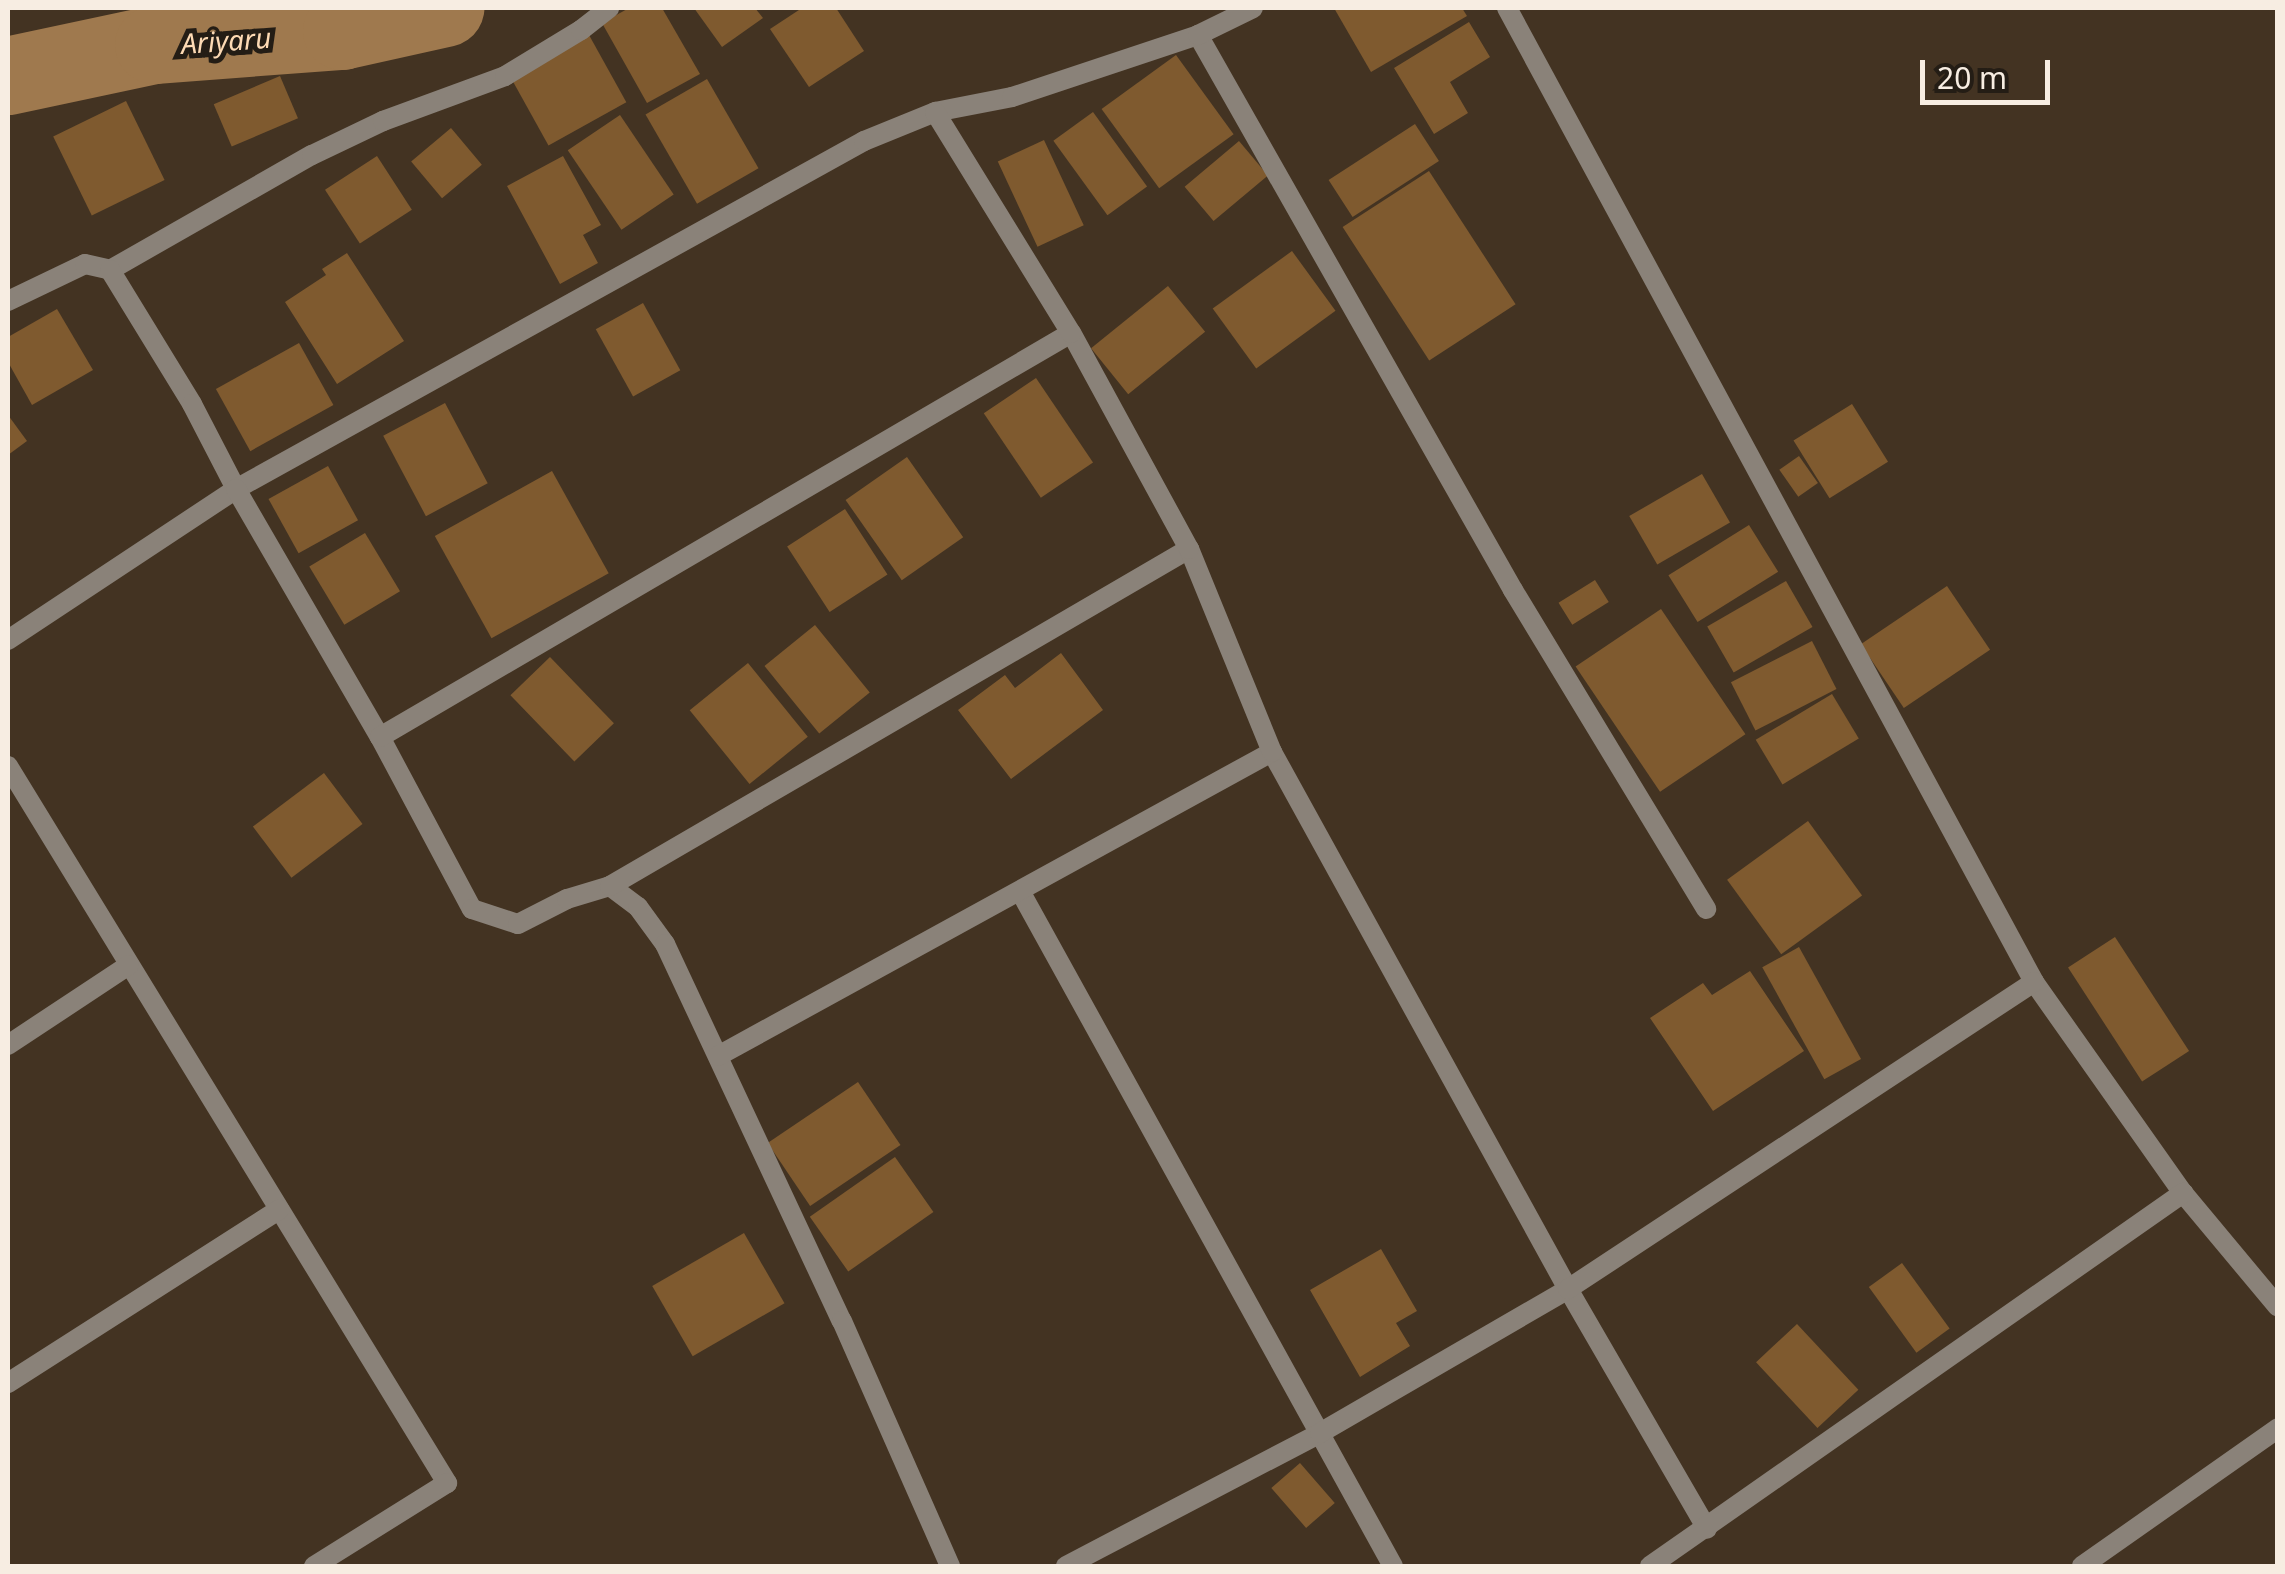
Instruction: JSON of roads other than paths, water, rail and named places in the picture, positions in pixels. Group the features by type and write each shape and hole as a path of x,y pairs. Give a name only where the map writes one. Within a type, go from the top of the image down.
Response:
{"street":[{"path":"8,301 84,264 110,270 312,155 383,121 505,76 581,30 608,8"},
{"path":"8,640 236,489 864,142 935,112 1012,97 1198,35 1253,8"},
{"path":"1507,8 2034,982 2182,1193 2278,1308"},
{"path":"1198,35 1513,590 1706,908"},
{"path":"935,112 1071,333 1188,550 1272,752 1568,1290 1707,1529"},
{"path":"110,270 192,404 472,908 518,924 567,899 610,886 1188,550"},
{"path":"380,737 1071,333"},
{"path":"718,1056 1272,752"},
{"path":"8,766 447,1484 314,1566"},
{"path":"610,886 638,906 665,944 950,1566"},
{"path":"1020,890 1393,1566"},
{"path":"8,1045 129,965"},
{"path":"1066,1566 1320,1433 1568,1290 2034,982"},
{"path":"1650,1566 2182,1193"},
{"path":"8,1384 279,1210"},
{"path":"2082,1566 2278,1428"}],"waterway":[{"name":"Ariyaru","path":"8,76 154,45 342,31 445,8"}]}
